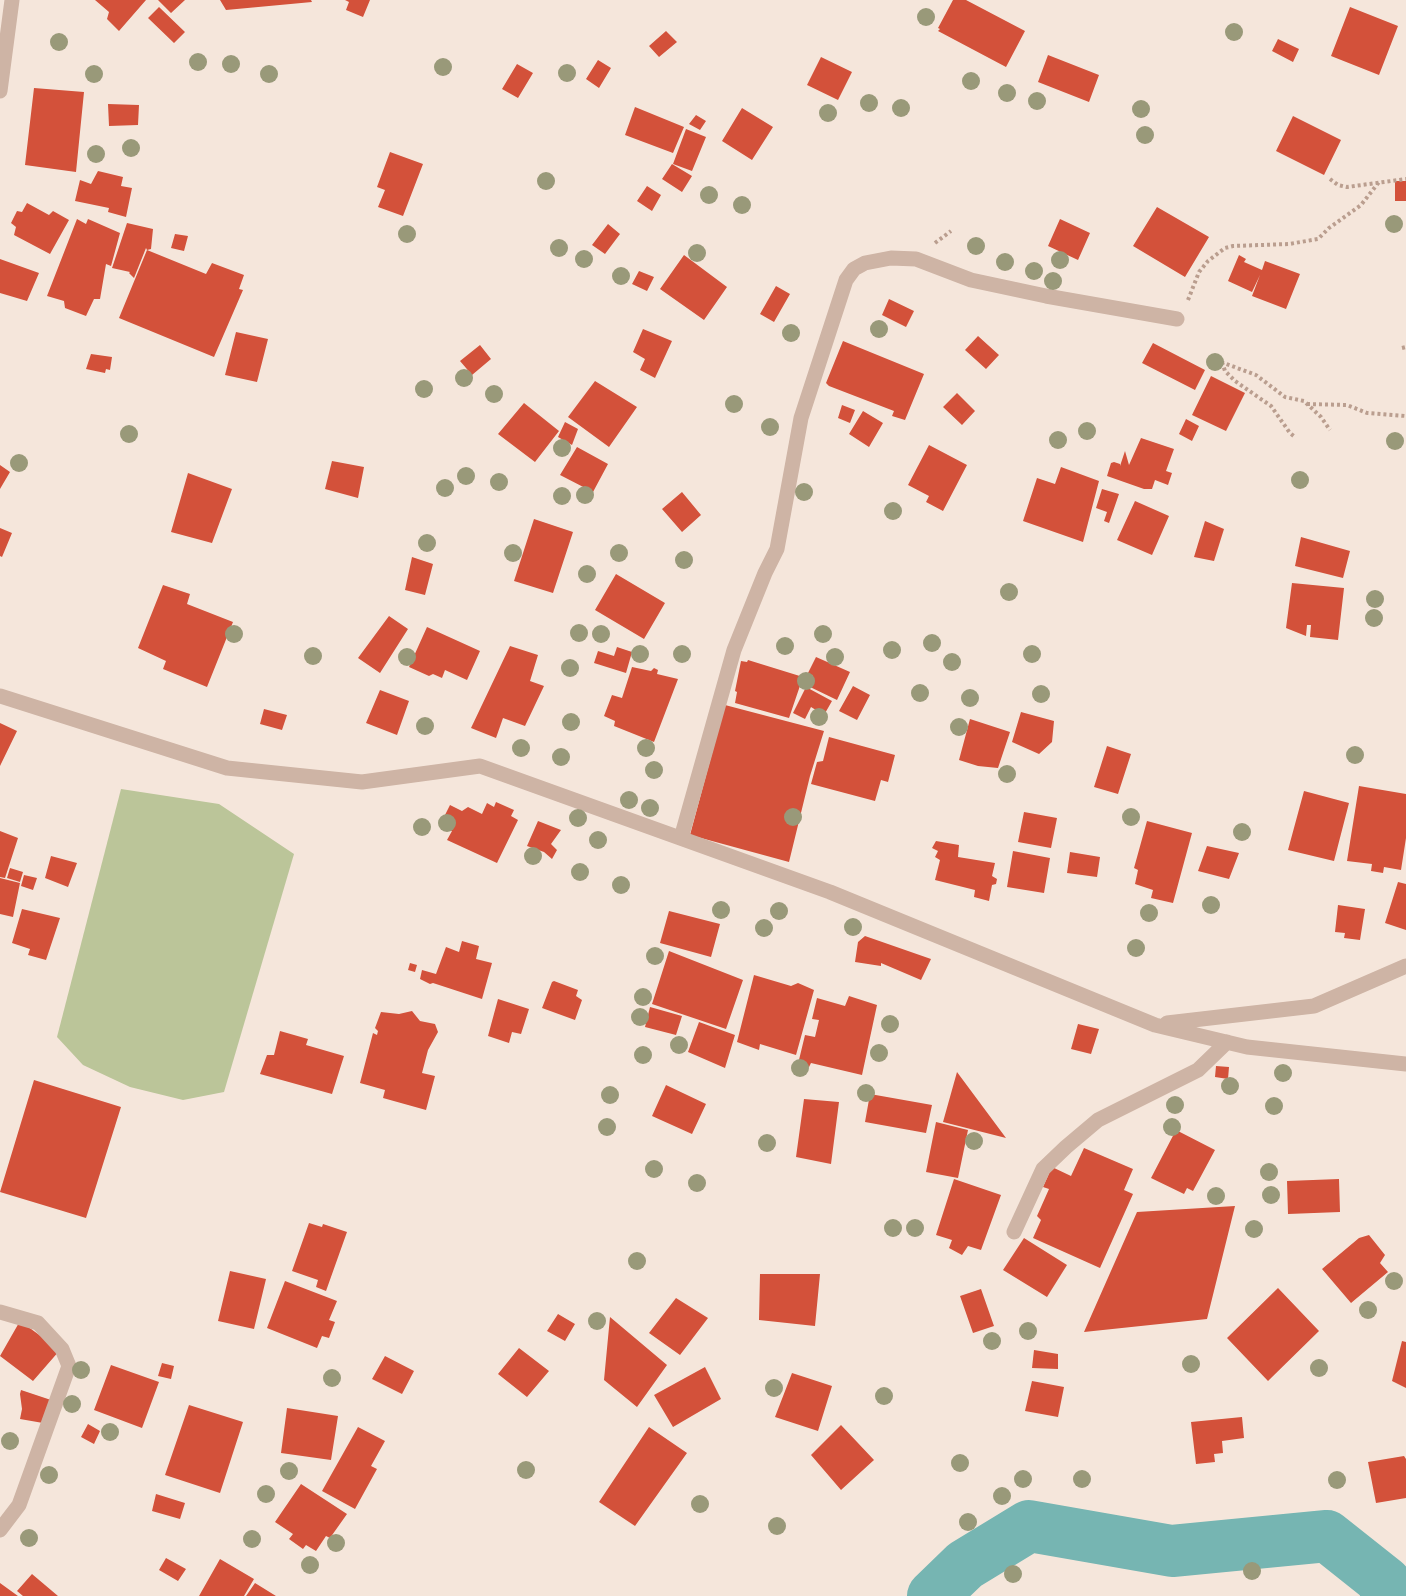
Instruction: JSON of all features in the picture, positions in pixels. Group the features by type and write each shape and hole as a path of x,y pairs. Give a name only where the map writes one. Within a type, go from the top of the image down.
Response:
{"street":[{"path":"0,91 12,0"},
{"path":"681,838 734,650 777,549 801,418 846,280 854,269 865,263 891,258 916,259 971,280 1046,296 1178,319"},
{"path":"0,696 227,768 362,782 480,766 830,892 1155,1025 1247,1047 1406,1064"},
{"path":"1155,1025 1314,1006 1406,966"},
{"path":"1014,1232 1043,1169 1066,1147 1098,1120 1198,1070 1227,1042"},
{"path":"0,1312 38,1323 62,1349 69,1366 19,1505 0,1530"}],"path":[{"path":"1330,179 1338,185 1347,187 1406,179"},
{"path":"1178,319 1186,306 1199,273 1208,261 1225,249 1233,246 1289,244 1318,239 1329,228 1361,205 1379,182"},
{"path":"1295,437 1271,406 1235,381 1225,371 1221,362 1256,375 1280,394 1304,401 1321,417 1330,430"},
{"path":"1306,404 1339,404 1367,413 1406,416"}],"green space":[{"path":"121,789 219,804 294,854 224,1092 183,1100 130,1087 83,1065 57,1037"}],"building":[{"path":"95,0 146,0 119,31 107,19 109,12"},
{"path":"158,0 185,0 171,13"},
{"path":"220,0 311,0 312,2 226,10"},
{"path":"345,0 370,0 363,17 346,10 349,2"},
{"path":"953,0 966,0 1025,31 1006,67 938,31"},
{"path":"159,7 185,32 174,43 148,18"},
{"path":"1350,7 1398,26 1379,75 1331,56"},
{"path":"666,31 677,42 659,57 649,46"},
{"path":"1278,39 1299,49 1293,62 1272,51"},
{"path":"1048,55 1099,75 1089,102 1038,82"},
{"path":"821,57 852,72 838,100 807,85"},
{"path":"598,60 611,68 599,88 586,79"},
{"path":"517,64 533,73 518,98 502,89"},
{"path":"34,88 84,92 76,172 25,165"},
{"path":"108,104 139,105 138,125 109,126"},
{"path":"635,107 684,127 673,153 625,135"},
{"path":"742,108 773,127 752,160 722,141"},
{"path":"696,115 706,121 700,130 689,124"},
{"path":"1293,116 1341,140 1324,175 1276,151"},
{"path":"686,129 706,137 692,171 673,164"},
{"path":"390,152 423,164 403,216 378,207 385,190 377,187"},
{"path":"672,164 692,176 682,192 662,179"},
{"path":"98,171 123,177 121,186 132,188 126,217 108,212 109,208 75,201 80,180 91,184"},
{"path":"1395,181 1406,181 1406,201 1395,201"},
{"path":"647,186 661,195 652,211 637,201"},
{"path":"27,203 49,215 53,211 69,220 50,254 14,235 16,227 11,223 17,211 22,212"},
{"path":"1157,207 1209,237 1185,277 1133,246"},
{"path":"77,219 86,224 88,219 120,233 111,266 106,264 100,299 94,299 86,316 65,308 64,301 47,296"},
{"path":"1060,219 1090,233 1078,260 1048,246"},
{"path":"127,223 153,229 151,249 146,248 134,278 130,272 112,268"},
{"path":"608,224 620,234 605,254 592,245"},
{"path":"175,234 188,236 184,251 171,248"},
{"path":"147,250 206,274 212,263 244,275 239,289 243,290 214,357 119,318"},
{"path":"684,255 727,287 704,320 660,289"},
{"path":"1239,255 1246,259 1244,262 1262,270 1265,261 1300,274 1286,309 1252,296 1260,275 1252,292 1228,281"},
{"path":"0,259 39,273 27,301 0,293"},
{"path":"639,271 654,277 647,291 632,284"},
{"path":"776,286 790,294 774,322 760,314"},
{"path":"889,299 914,311 906,327 882,315"},
{"path":"643,329 672,341 655,378 640,370 645,359 633,352"},
{"path":"236,332 268,339 257,382 225,375"},
{"path":"978,336 999,355 986,369 965,350"},
{"path":"843,341 924,374 905,420 892,416 894,411 826,383"},
{"path":"1153,343 1205,370 1195,390 1142,363"},
{"path":"480,345 491,359 472,375 460,361"},
{"path":"91,354 112,357 110,370 106,369 105,373 86,369"},
{"path":"1211,376 1245,393 1226,431 1192,415"},
{"path":"595,381 637,407 609,447 568,417"},
{"path":"957,393 975,411 962,425 943,407"},
{"path":"524,403 559,431 535,462 498,434"},
{"path":"842,405 855,410 850,423 838,418"},
{"path":"863,411 883,423 869,447 849,434"},
{"path":"1186,419 1199,426 1192,441 1179,434"},
{"path":"565,422 578,429 572,445 558,437"},
{"path":"1141,438 1174,449 1166,471 1172,473 1168,485 1155,480 1152,489 1144,489 1107,476 1111,463 1120,464 1120,466 1125,451 1129,465"},
{"path":"929,445 967,465 943,511 926,502 929,496 908,485"},
{"path":"577,447 608,464 593,492 560,475"},
{"path":"332,461 364,467 358,498 325,489"},
{"path":"0,465 10,472 0,489"},
{"path":"1061,467 1099,481 1083,542 1023,521 1037,478 1055,484"},
{"path":"188,473 232,489 212,543 171,532"},
{"path":"1102,489 1119,494 1109,523 1104,521 1107,512 1096,508"},
{"path":"682,492 701,515 682,532 662,509"},
{"path":"1135,501 1169,516 1152,555 1117,540"},
{"path":"534,519 573,532 553,593 514,581"},
{"path":"1205,521 1224,529 1214,561 1194,557"},
{"path":"0,528 12,533 2,557 0,556"},
{"path":"1301,537 1350,551 1343,578 1295,566"},
{"path":"412,557 433,564 425,595 405,590"},
{"path":"616,574 665,603 644,639 595,610"},
{"path":"1292,583 1344,588 1338,640 1310,637 1311,625 1307,625 1306,636 1286,628"},
{"path":"163,585 190,594 187,604 233,622 207,687 163,669 166,661 138,648"},
{"path":"389,616 408,629 380,673 358,658"},
{"path":"427,627 480,651 467,680 445,670 442,678 433,674 429,676 409,667"},
{"path":"510,646 538,655 530,681 544,686 525,726 503,718 496,738 471,728"},
{"path":"617,647 632,652 626,673 594,663 598,651 614,656"},
{"path":"816,657 850,672 837,700 808,686 813,676 808,673"},
{"path":"748,660 803,677 789,718 735,703 741,661 747,662"},
{"path":"632,667 651,671 654,668 658,670 657,674 678,679 654,742 614,726 615,721 604,716 612,695 622,698"},
{"path":"853,686 870,695 857,720 839,711"},
{"path":"806,687 832,701 824,715 811,707 805,719 793,713"},
{"path":"380,690 409,701 397,735 366,723"},
{"path":"725,705 824,731 810,776 789,862 690,835"},
{"path":"264,709 287,715 282,730 260,724"},
{"path":"1021,712 1054,721 1052,742 1039,754 1012,742"},
{"path":"970,719 1010,732 998,768 978,766 959,760"},
{"path":"0,723 17,731 0,766"},
{"path":"829,737 895,755 888,782 881,780 875,801 811,784 817,762 823,761"},
{"path":"1107,746 1131,754 1118,794 1094,787"},
{"path":"1359,786 1406,794 1406,838 1401,870 1384,867 1383,873 1371,871 1372,864 1347,861"},
{"path":"1304,791 1349,803 1334,861 1288,850"},
{"path":"496,802 514,810 511,816 518,820 497,863 447,840 452,831 440,825 450,805 462,811 468,807 482,814 487,803 494,807"},
{"path":"1024,812 1057,818 1051,848 1018,842"},
{"path":"538,821 561,830 551,844 557,850 552,859 544,852 527,846"},
{"path":"1147,821 1192,833 1173,903 1151,898 1153,890 1135,884 1138,870 1134,868"},
{"path":"0,831 18,838 5,878 0,877"},
{"path":"936,841 959,845 958,857 995,863 992,876 997,879 996,884 992,885 989,901 974,897 975,890 935,880 940,860 935,857 938,851 932,848"},
{"path":"1207,846 1239,853 1229,879 1198,871"},
{"path":"1013,851 1050,858 1044,893 1007,887"},
{"path":"1070,852 1100,857 1097,877 1067,873"},
{"path":"51,856 77,863 68,887 45,878"},
{"path":"10,868 23,872 20,882 7,878"},
{"path":"24,875 37,878 33,890 21,886"},
{"path":"0,878 20,883 13,917 0,914"},
{"path":"1398,882 1406,884 1406,930 1385,923"},
{"path":"1338,905 1365,909 1360,940 1344,938 1345,933 1335,932"},
{"path":"22,909 60,918 46,960 28,955 30,949 12,943"},
{"path":"669,911 720,924 711,957 660,943"},
{"path":"865,936 931,959 921,980 881,963 881,966 855,962 858,942"},
{"path":"462,941 479,946 476,959 492,963 482,999 420,979 422,970 436,974 446,947 459,952"},
{"path":"669,951 743,980 726,1029 652,1004"},
{"path":"410,963 417,965 415,972 408,970"},
{"path":"754,975 791,986 798,983 814,990 796,1055 760,1044 759,1050 737,1042"},
{"path":"554,981 578,990 576,996 582,1000 575,1020 542,1008"},
{"path":"849,996 877,1005 862,1075 811,1063 809,1067 798,1064 805,1035 815,1037 819,1020 812,1019 817,998 845,1006"},
{"path":"498,999 529,1009 521,1034 512,1032 509,1043 488,1036"},
{"path":"650,1007 682,1016 676,1035 645,1027"},
{"path":"412,1011 420,1021 435,1024 438,1032 428,1050 422,1073 435,1076 426,1110 383,1098 385,1090 360,1083 373,1033 377,1035 378,1031 375,1028 381,1012 399,1014"},
{"path":"699,1022 735,1035 725,1068 688,1052"},
{"path":"1078,1024 1099,1029 1091,1054 1071,1049"},
{"path":"280,1031 308,1039 306,1045 344,1056 332,1094 260,1074 267,1055 274,1055"},
{"path":"1216,1066 1229,1067 1228,1079 1215,1077"},
{"path":"957,1072 1006,1138 943,1122"},
{"path":"34,1080 121,1107 86,1218 0,1192"},
{"path":"666,1085 706,1104 692,1134 652,1116"},
{"path":"870,1094 932,1105 926,1133 865,1122"},
{"path":"804,1099 839,1102 831,1164 796,1157"},
{"path":"936,1122 968,1130 958,1178 926,1172"},
{"path":"1176,1130 1215,1150 1193,1191 1187,1188 1184,1194 1151,1178"},
{"path":"1084,1148 1133,1169 1124,1190 1133,1194 1100,1268 1033,1238 1041,1220 1037,1216 1049,1189 1043,1187 1052,1167 1071,1176"},
{"path":"954,1179 1001,1195 981,1250 968,1246 962,1255 949,1248 952,1240 936,1235"},
{"path":"1339,1179 1340,1212 1288,1214 1287,1181"},
{"path":"1235,1206 1207,1319 1084,1332 1137,1212"},
{"path":"309,1223 322,1227 323,1224 347,1232 326,1291 316,1287 318,1280 292,1271"},
{"path":"1369,1235 1385,1255 1380,1263 1388,1272 1351,1303 1322,1269 1359,1238"},
{"path":"1024,1238 1067,1265 1047,1297 1003,1270"},
{"path":"230,1271 266,1279 254,1329 218,1321"},
{"path":"760,1274 820,1274 815,1326 759,1320"},
{"path":"285,1281 337,1301 329,1320 335,1322 329,1338 322,1336 317,1348 267,1328"},
{"path":"1278,1288 1319,1331 1268,1381 1227,1338"},
{"path":"981,1289 994,1326 973,1333 960,1296"},
{"path":"676,1298 708,1318 680,1355 649,1333"},
{"path":"558,1314 575,1324 565,1341 547,1331"},
{"path":"610,1317 667,1365 637,1407 604,1380"},
{"path":"20,1321 60,1350 33,1381 0,1356"},
{"path":"1402,1341 1406,1342 1406,1388 1392,1381"},
{"path":"519,1348 549,1371 527,1397 498,1374"},
{"path":"1034,1350 1058,1354 1058,1369 1032,1368"},
{"path":"385,1356 414,1371 402,1394 372,1379"},
{"path":"162,1363 174,1366 171,1379 158,1376"},
{"path":"111,1365 159,1382 142,1428 94,1410"},
{"path":"705,1367 721,1399 673,1427 654,1395"},
{"path":"792,1373 832,1386 818,1431 775,1417"},
{"path":"1032,1381 1064,1387 1058,1417 1025,1411"},
{"path":"21,1390 51,1400 43,1423 20,1419"},
{"path":"189,1405 243,1422 220,1493 165,1475"},
{"path":"287,1408 338,1416 331,1460 281,1453"},
{"path":"1242,1417 1244,1438 1222,1441 1223,1453 1214,1454 1215,1462 1196,1464 1191,1422"},
{"path":"88,1424 100,1431 94,1444 81,1437"},
{"path":"841,1425 874,1460 841,1490 811,1455"},
{"path":"358,1427 385,1441 371,1466 377,1469 355,1509 322,1491"},
{"path":"649,1427 687,1453 635,1526 599,1502"},
{"path":"1404,1456 1406,1459 1406,1498 1376,1503 1368,1462"},
{"path":"301,1484 347,1514 330,1538 326,1536 316,1551 306,1545 303,1549 289,1539 293,1534 275,1522"},
{"path":"156,1494 185,1503 180,1519 152,1511"},
{"path":"166,1558 186,1569 178,1581 159,1570"},
{"path":"220,1559 254,1579 244,1596 199,1596"},
{"path":"32,1574 58,1596 23,1596 17,1591"},
{"path":"0,1583 18,1596 0,1596"},
{"path":"255,1583 276,1596 246,1596"}],"waterway":[{"path":"933,1596 965,1565 1029,1526 1172,1551 1327,1536 1385,1582 1386,1596"}]}
